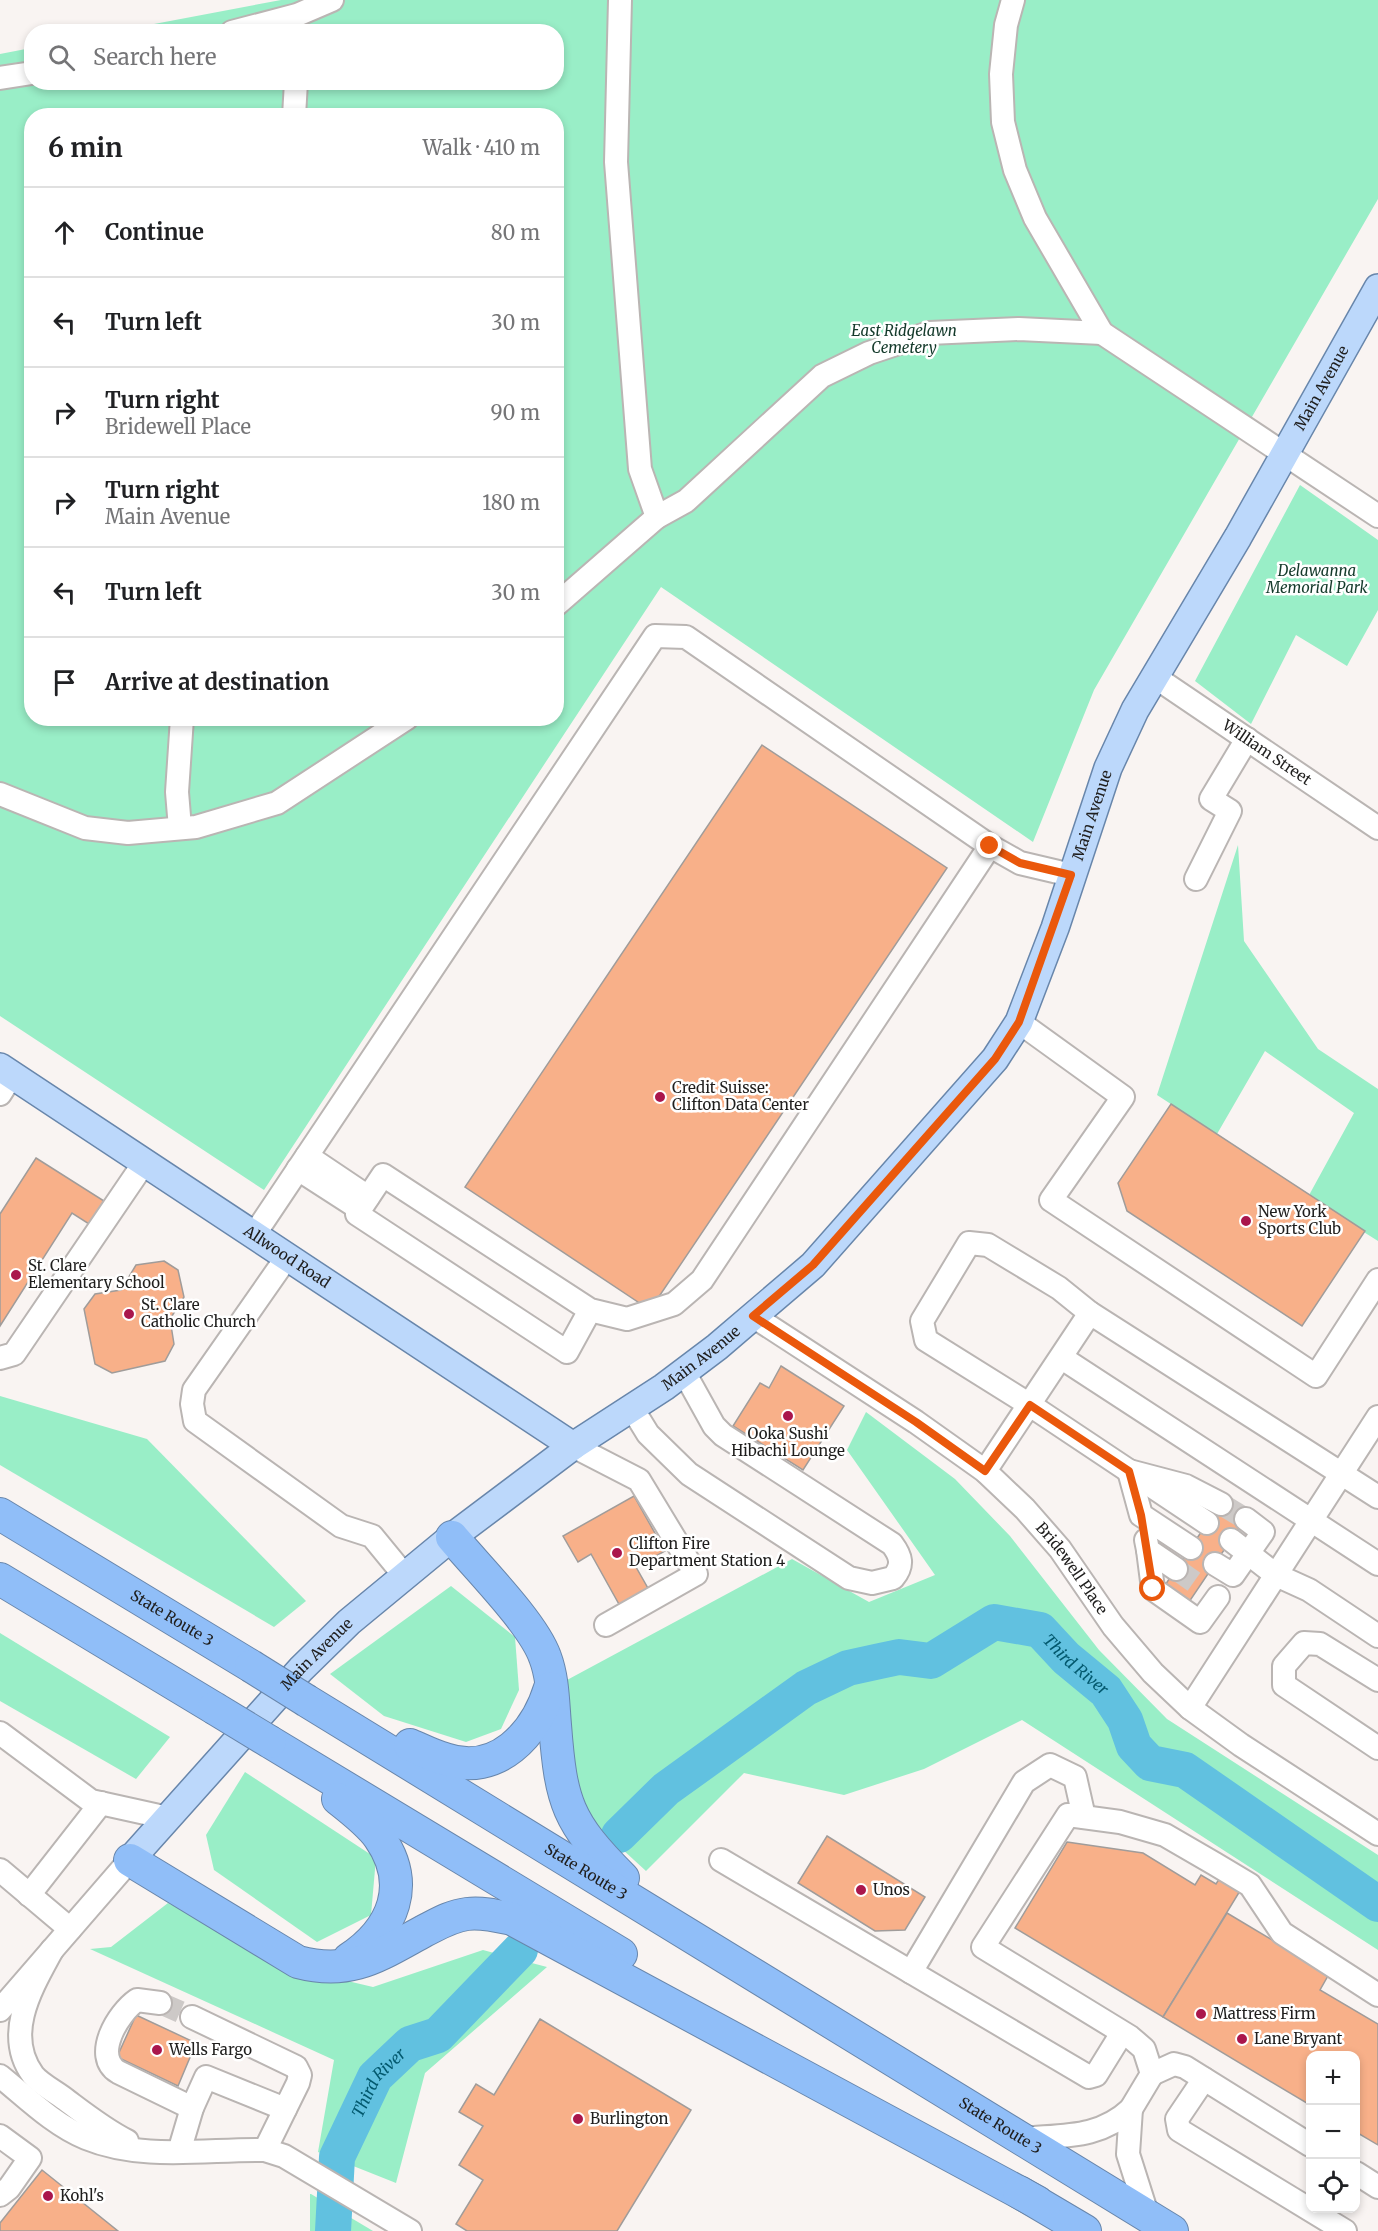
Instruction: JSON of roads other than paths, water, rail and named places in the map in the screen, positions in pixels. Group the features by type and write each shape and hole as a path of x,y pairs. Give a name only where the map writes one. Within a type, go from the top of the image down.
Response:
{"highway":[{"name":"State Route 3","path":"0,1514 660,1915 1160,2224"},
{"path":"452,1537 533,1635 545,1656 552,1682 560,1780 569,1810 581,1833 660,1915"},
{"path":"0,1579 1085,2231"},
{"path":"308,1701 446,1760 472,1763 498,1757 520,1742 536,1723 552,1682"},
{"path":"270,1742 343,1803 378,1836 392,1860 396,1881 395,1903 385,1926 366,1947 346,1960 323,1968"},
{"path":"130,1860 298,1962 323,1968 354,1965 390,1950 446,1919 468,1914 492,1914 512,1919 1037,2202"}],"main road":[{"name":"Main Avenue","path":"130,1860 301,1669 349,1622 452,1537 573,1446 684,1372 813,1265 880,1192 995,1059 1019,1022 1108,768 1135,710 1285,454 1378,288"},
{"name":"Allwood Road","path":"4,1079 144,1163 573,1446"}],"street":[{"path":"296,23 332,0"},
{"path":"620,0 616,162 640,469 657,517"},
{"path":"1013,0 1006,25 1001,74 1003,122 1015,170 1035,218 1102,333 1378,516"},
{"path":"0,78 24,74"},
{"path":"294,108 296,90"},
{"path":"564,598 657,517 686,501 822,376 869,353 929,333 1019,329 1102,333"},
{"path":"254,1235 655,636 686,637 990,846 1020,863 1071,875"},
{"name":"William Street","path":"1155,677 1378,828"},
{"path":"180,828 177,792 181,726"},
{"path":"0,794 85,828 128,833 196,826 277,803 395,726"},
{"path":"1196,879 1230,811 1211,799 1247,739"},
{"path":"590,1310 567,1352 357,1214 383,1175 590,1310 627,1319 674,1304 702,1280 990,846"},
{"path":"1019,1022 1123,1097 1051,1200 1316,1376 1378,1280"},
{"path":"303,1162 364,1203"},
{"path":"0,1358 14,1354 144,1163"},
{"path":"1207,1523 1030,1405 926,1340 922,1321 969,1244 988,1245 1059,1288 1090,1313 1378,1497"},
{"path":"287,1257 194,1390 192,1404 195,1421 341,1526 372,1536 404,1575"},
{"path":"985,1471 1090,1313"},
{"name":"Bridewell Place","path":"753,1316 916,1422 985,1471 1025,1509 1060,1549 1113,1626 1153,1673 1190,1708 1241,1745 1378,1834"},
{"path":"1062,1358 1378,1564"},
{"path":"632,1408 648,1434 689,1474 829,1565 860,1582 872,1583 893,1578 901,1564 900,1556 892,1544 723,1435 714,1426 684,1372"},
{"path":"1190,1708 1378,1417"},
{"path":"573,1446 639,1480 696,1574 606,1625"},
{"path":"1129,1471 1186,1486 1221,1504"},
{"path":"1129,1471 1141,1515 1153,1589 1200,1622 1209,1591 1240,1547 1263,1532 1246,1519"},
{"path":"1141,1515 1191,1548"},
{"path":"1240,1547 1276,1575 1309,1590 1378,1636"},
{"path":"1148,1550 1176,1569"},
{"path":"1378,1680 1320,1644 1304,1643 1284,1666 1284,1685 1378,1748"},
{"path":"0,1733 91,1801 168,1818"},
{"path":"911,1972 1024,1782 1050,1765 1075,1777 1084,1817"},
{"path":"29,1894 101,1803"},
{"path":"1152,2074 1144,2049 983,1947 1068,1815 1120,1822 1165,1835 1250,1885 1282,1933 1378,1995"},
{"name":"Main Avenue","path":"0,2010 130,1860"},
{"path":"721,1860 1089,2077 1096,2075 1122,2033"},
{"path":"0,1870 70,1929"},
{"path":"52,1950 27,1996 20,2022 22,2049 33,2075 108,2131 144,2150"},
{"path":"160,2003 137,2000 126,2008 106,2049 106,2058 111,2067 118,2072 192,2108"},
{"path":"192,2017 296,2067 300,2075 298,2083 265,2150"},
{"path":"1022,2139 1095,2132 1109,2127 1131,2109 1152,2074 1174,2064 1185,2067 1306,2142"},
{"path":"0,2076 48,2115 84,2137 110,2146 144,2150 179,2152 265,2150 284,2156 410,2231"},
{"path":"179,2152 192,2108 206,2078 285,2109"},
{"path":"1204,2079 1177,2119 1179,2130 1345,2231"},
{"path":"1131,2109 1128,2154 1160,2224"},
{"path":"0,2136 30,2158 9,2188 0,2195"},
{"path":"1360,2176 1378,2187"},
{"path":"1037,2202 1074,2231"}],"waterway":[{"name":"Third River","path":"619,1835 666,1789 806,1688 848,1668 880,1661 899,1657 931,1661 994,1622 1040,1630 1066,1658 1106,1691 1125,1720 1134,1746 1150,1763 1185,1770 1378,1904"},
{"name":"Third River","path":"333,2231 337,2157 375,2077 410,2044 438,2035 520,1950"}],"tunnel":[{"path":"1221,1504 1246,1519"},
{"path":"1176,1569 1200,1586"},
{"path":"160,2003 192,2017"}],"place":[{"name":"Credit Suisse: Clifton Data Center","path":"660,1097"},
{"name":"New York Sports Club","path":"1246,1221"},
{"name":"St. Clare Elementary School","path":"16,1275"},
{"name":"St. Clare Catholic Church","path":"129,1314"},
{"name":"Ooka Sushi Hibachi Lounge","path":"788,1416"},
{"name":"Clifton Fire Department Station 4","path":"617,1553"},
{"name":"Unos","path":"861,1890"},
{"name":"Mattress Firm","path":"1201,2014"},
{"name":"Lane Bryant","path":"1242,2039"},
{"name":"Wells Fargo","path":"157,2050"},
{"name":"Burlington","path":"578,2119"},
{"name":"Kohl's","path":"48,2196"}],"park label":[{"name":"East Ridgelawn Cemetery","path":"904,340"},
{"name":"Delawanna Memorial Park","path":"1317,580"}]}
